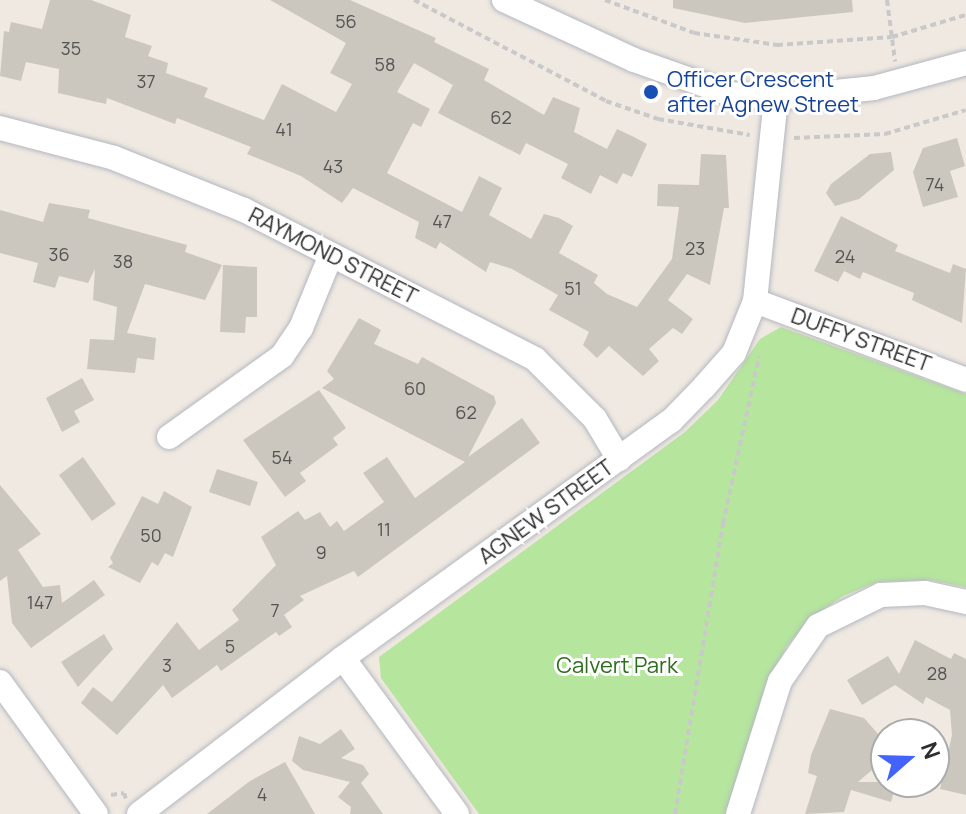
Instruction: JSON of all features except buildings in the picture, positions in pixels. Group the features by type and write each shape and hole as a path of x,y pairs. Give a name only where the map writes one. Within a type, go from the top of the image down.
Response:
{"street":[{"path":"504,0 634,60 730,94 776,98 897,83 966,63"},
{"name":"AGNEW STREET","path":"139,814 343,658 619,459 704,387 734,353 755,301 776,98"},
{"name":"RAYMOND STREET","path":"0,128 114,158 244,210 535,359 595,419 619,459"},
{"path":"169,437 282,356 301,328 331,255"},
{"name":"DUFFY STREET","path":"755,301 966,380"},
{"path":"738,814 780,681 818,626 881,595 925,593 966,602"},
{"path":"343,658 457,814"},
{"path":"0,682 96,814"}],"path":[{"path":"414,0 606,101"},
{"path":"605,0 657,22 738,43 809,46 892,37 966,15"},
{"path":"887,0 897,83"},
{"path":"675,814 726,510 761,346"}],"green space":[{"name":"Calvert Park","path":"781,327 966,394 966,587 929,580 877,582 843,596 811,618 787,646 769,681 726,814 479,814 381,678 379,657 685,432 718,400 760,339"}],"place":[{"name":"Officer Crescent after Agnew Street","path":"651,92"}]}
